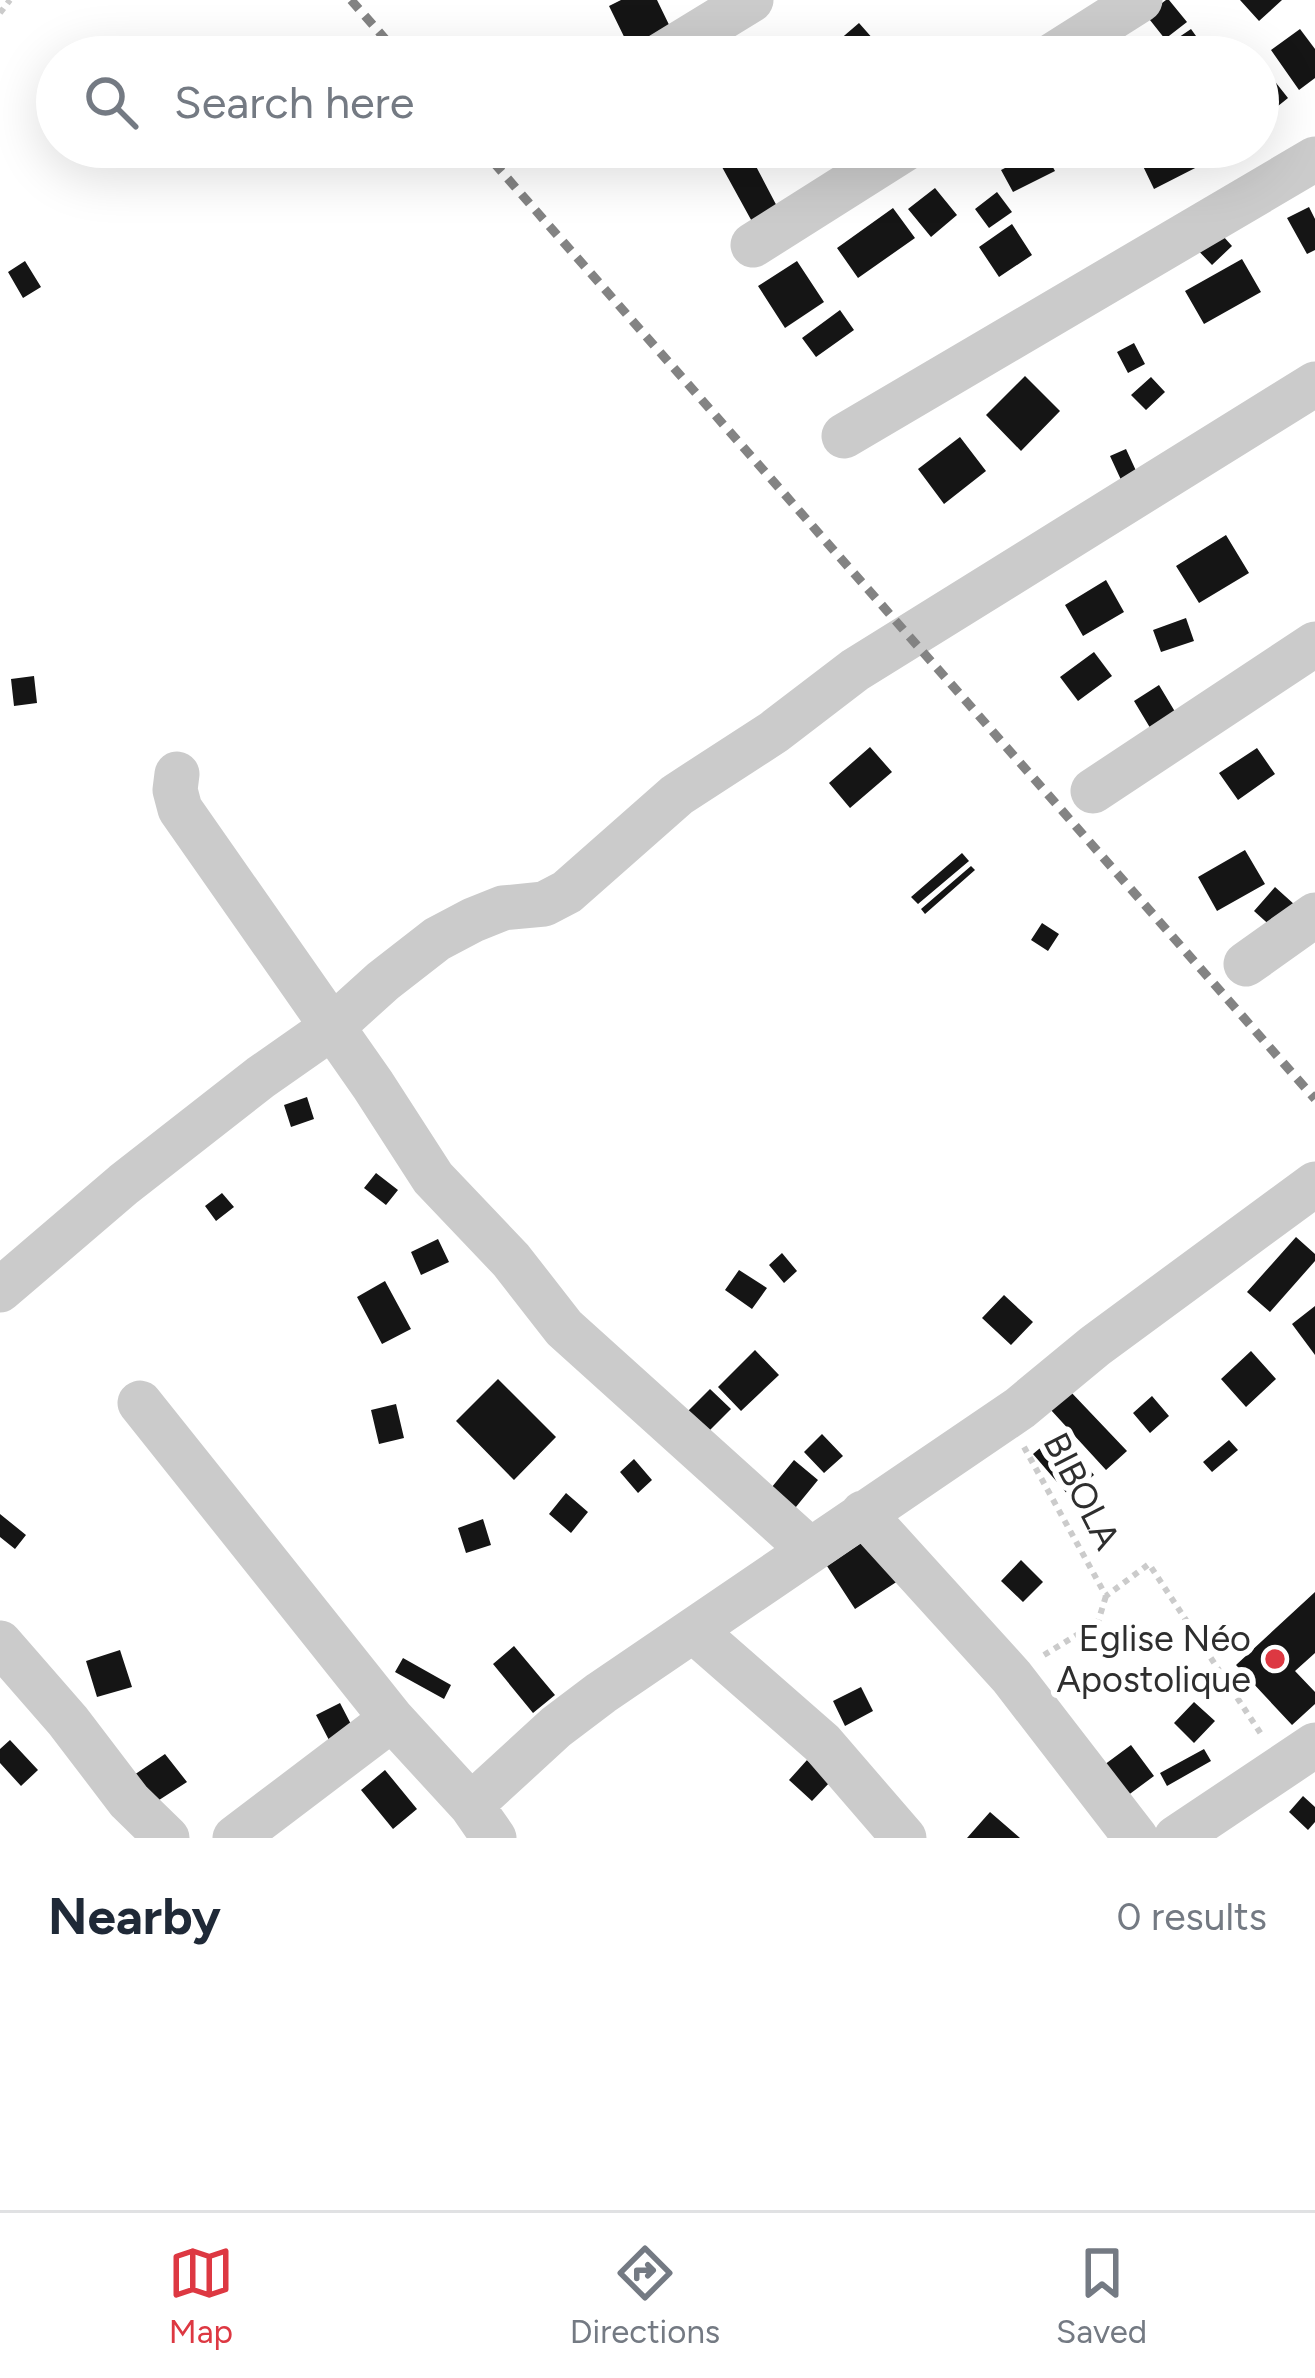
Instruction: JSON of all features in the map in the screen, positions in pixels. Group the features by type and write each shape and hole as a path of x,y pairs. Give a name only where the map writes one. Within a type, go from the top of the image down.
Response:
{"street":[{"path":"692,36 751,0"},
{"path":"1084,36 1141,0"},
{"path":"844,436 1315,159"},
{"path":"753,245 875,168"},
{"path":"0,1290 124,1184 331,1028 437,939 503,908 544,904 567,892 677,795 774,732 855,670 1315,384"},
{"path":"1093,791 1315,644"},
{"path":"177,774 180,809 373,1084 433,1178 511,1260 564,1328 809,1549"},
{"path":"1246,964 1315,915"},
{"path":"140,1402 392,1719 483,1821 556,1727 1020,1408 1094,1346 1315,1184"},
{"path":"862,1513 1011,1676 1136,1838"},
{"path":"694,1631 822,1744 904,1838"},
{"path":"0,1642 129,1801 166,1838"},
{"path":"235,1838 392,1719"},
{"path":"1176,1838 1299,1756"}],"path":[{"path":"0,13 10,0"},
{"name":"BIBOLA","path":"1020,1408 1026,1456 1106,1596"},
{"name":"BIBOLA","path":"1011,1676 1098,1622 1106,1596 1150,1564 1299,1756"}],"building":[{"path":"621,0 657,0 674,35 624,36 609,6"},
{"path":"1169,0 1187,22 1163,36 1146,15"},
{"path":"1240,0 1282,0 1259,21"},
{"path":"859,23 870,36 844,36"},
{"path":"1300,29 1315,49 1315,78 1299,90 1279,61 1279,44"},
{"path":"723,168 757,168 781,214 755,227"},
{"path":"1053,168 1055,171 1013,192 1001,170"},
{"path":"1144,168 1195,168 1154,189"},
{"path":"935,188 957,215 931,237 908,209"},
{"path":"997,192 1012,212 989,228 975,209"},
{"path":"1309,207 1315,219 1315,250 1307,254 1287,218"},
{"path":"893,208 915,238 858,278 837,248"},
{"path":"1012,224 1032,255 999,277 979,247"},
{"path":"1214,226 1232,246 1212,265 1193,245"},
{"path":"1242,259 1261,292 1204,324 1185,291"},
{"path":"25,261 41,287 23,298 8,272"},
{"path":"797,261 824,302 785,328 758,286"},
{"path":"840,310 854,330 816,357 802,338"},
{"path":"1134,343 1145,364 1128,373 1117,352"},
{"path":"1025,376 1060,411 1021,451 986,415"},
{"path":"1151,377 1165,392 1146,410 1131,395"},
{"path":"960,437 986,471 944,504 918,469"},
{"path":"1126,449 1138,475 1122,482 1110,456"},
{"path":"1226,535 1249,573 1199,603 1176,566"},
{"path":"1106,580 1124,612 1083,636 1065,605"},
{"path":"1186,618 1194,641 1161,652 1153,630"},
{"path":"1094,652 1112,676 1078,701 1060,677"},
{"path":"34,676 37,703 14,706 11,679"},
{"path":"1159,685 1177,715 1152,731 1134,701"},
{"path":"870,747 892,772 850,808 829,783"},
{"path":"1257,748 1275,774 1238,800 1219,773"},
{"path":"1245,850 1265,884 1217,911 1198,877"},
{"path":"962,853 969,861 918,904 911,897"},
{"path":"971,866 975,870 925,914 921,909"},
{"path":"1275,887 1295,905 1274,929 1254,911"},
{"path":"1042,923 1059,934 1048,951 1031,940"},
{"path":"307,1097 314,1119 291,1127 284,1105"},
{"path":"376,1173 398,1190 386,1205 364,1188"},
{"path":"222,1193 234,1207 216,1221 205,1206"},
{"path":"1296,1237 1315,1254 1315,1261 1270,1312 1247,1292"},
{"path":"438,1239 449,1262 421,1275 411,1252"},
{"path":"782,1253 797,1271 784,1283 769,1265"},
{"path":"739,1270 767,1288 752,1309 725,1290"},
{"path":"385,1281 411,1329 382,1344 357,1297"},
{"path":"1004,1295 1033,1322 1011,1345 982,1318"},
{"path":"1315,1306 1315,1355 1292,1324"},
{"path":"755,1350 779,1375 741,1411 718,1387"},
{"path":"1251,1351 1276,1379 1246,1407 1221,1379"},
{"path":"498,1379 556,1437 514,1480 456,1421"},
{"path":"710,1389 731,1409 700,1440 680,1419"},
{"path":"1069,1390 1127,1451 1106,1470 1050,1409"},
{"path":"1152,1396 1169,1416 1150,1433 1133,1413"},
{"path":"396,1404 404,1438 379,1444 371,1410"},
{"path":"1059,1432 1094,1475 1069,1496 1033,1454"},
{"path":"822,1434 843,1456 824,1473 804,1452"},
{"path":"1229,1440 1238,1450 1212,1472 1203,1462"},
{"path":"634,1459 652,1480 638,1493 620,1472"},
{"path":"794,1460 818,1480 791,1513 767,1493"},
{"path":"566,1493 588,1512 571,1533 549,1514"},
{"path":"0,1514 26,1535 15,1549 0,1537"},
{"path":"483,1519 491,1545 466,1553 458,1528"},
{"path":"873,1535 901,1579 855,1609 827,1566"},
{"path":"1021,1560 1043,1582 1023,1602 1001,1581"},
{"name":"Eglise Néo Apostolique","path":"1315,1592 1315,1653 1295,1671 1315,1692 1315,1704 1292,1725 1236,1665"},
{"path":"514,1646 555,1695 533,1713 493,1664"},
{"path":"120,1650 132,1687 97,1697 86,1661"},
{"path":"403,1658 451,1685 444,1699 395,1672"},
{"path":"861,1687 873,1711 845,1726 833,1701"},
{"path":"1194,1702 1215,1721 1194,1743 1174,1723"},
{"path":"340,1703 354,1730 330,1742 316,1715"},
{"path":"10,1740 38,1770 21,1786 0,1763 0,1749"},
{"path":"1131,1745 1154,1776 1127,1796 1104,1765"},
{"path":"1204,1749 1211,1761 1167,1786 1160,1773"},
{"path":"165,1754 187,1782 156,1802 134,1775"},
{"path":"807,1760 831,1781 812,1801 789,1780"},
{"path":"385,1770 417,1809 393,1829 361,1790"},
{"path":"1303,1796 1315,1807 1315,1822 1308,1830 1289,1812"},
{"path":"990,1812 1020,1838 967,1838"}],"railway":[{"path":"351,0 383,36"},
{"path":"498,168 1315,1099"}],"place":[{"name":"Eglise Néo Apostolique","path":"1275,1659"}]}
